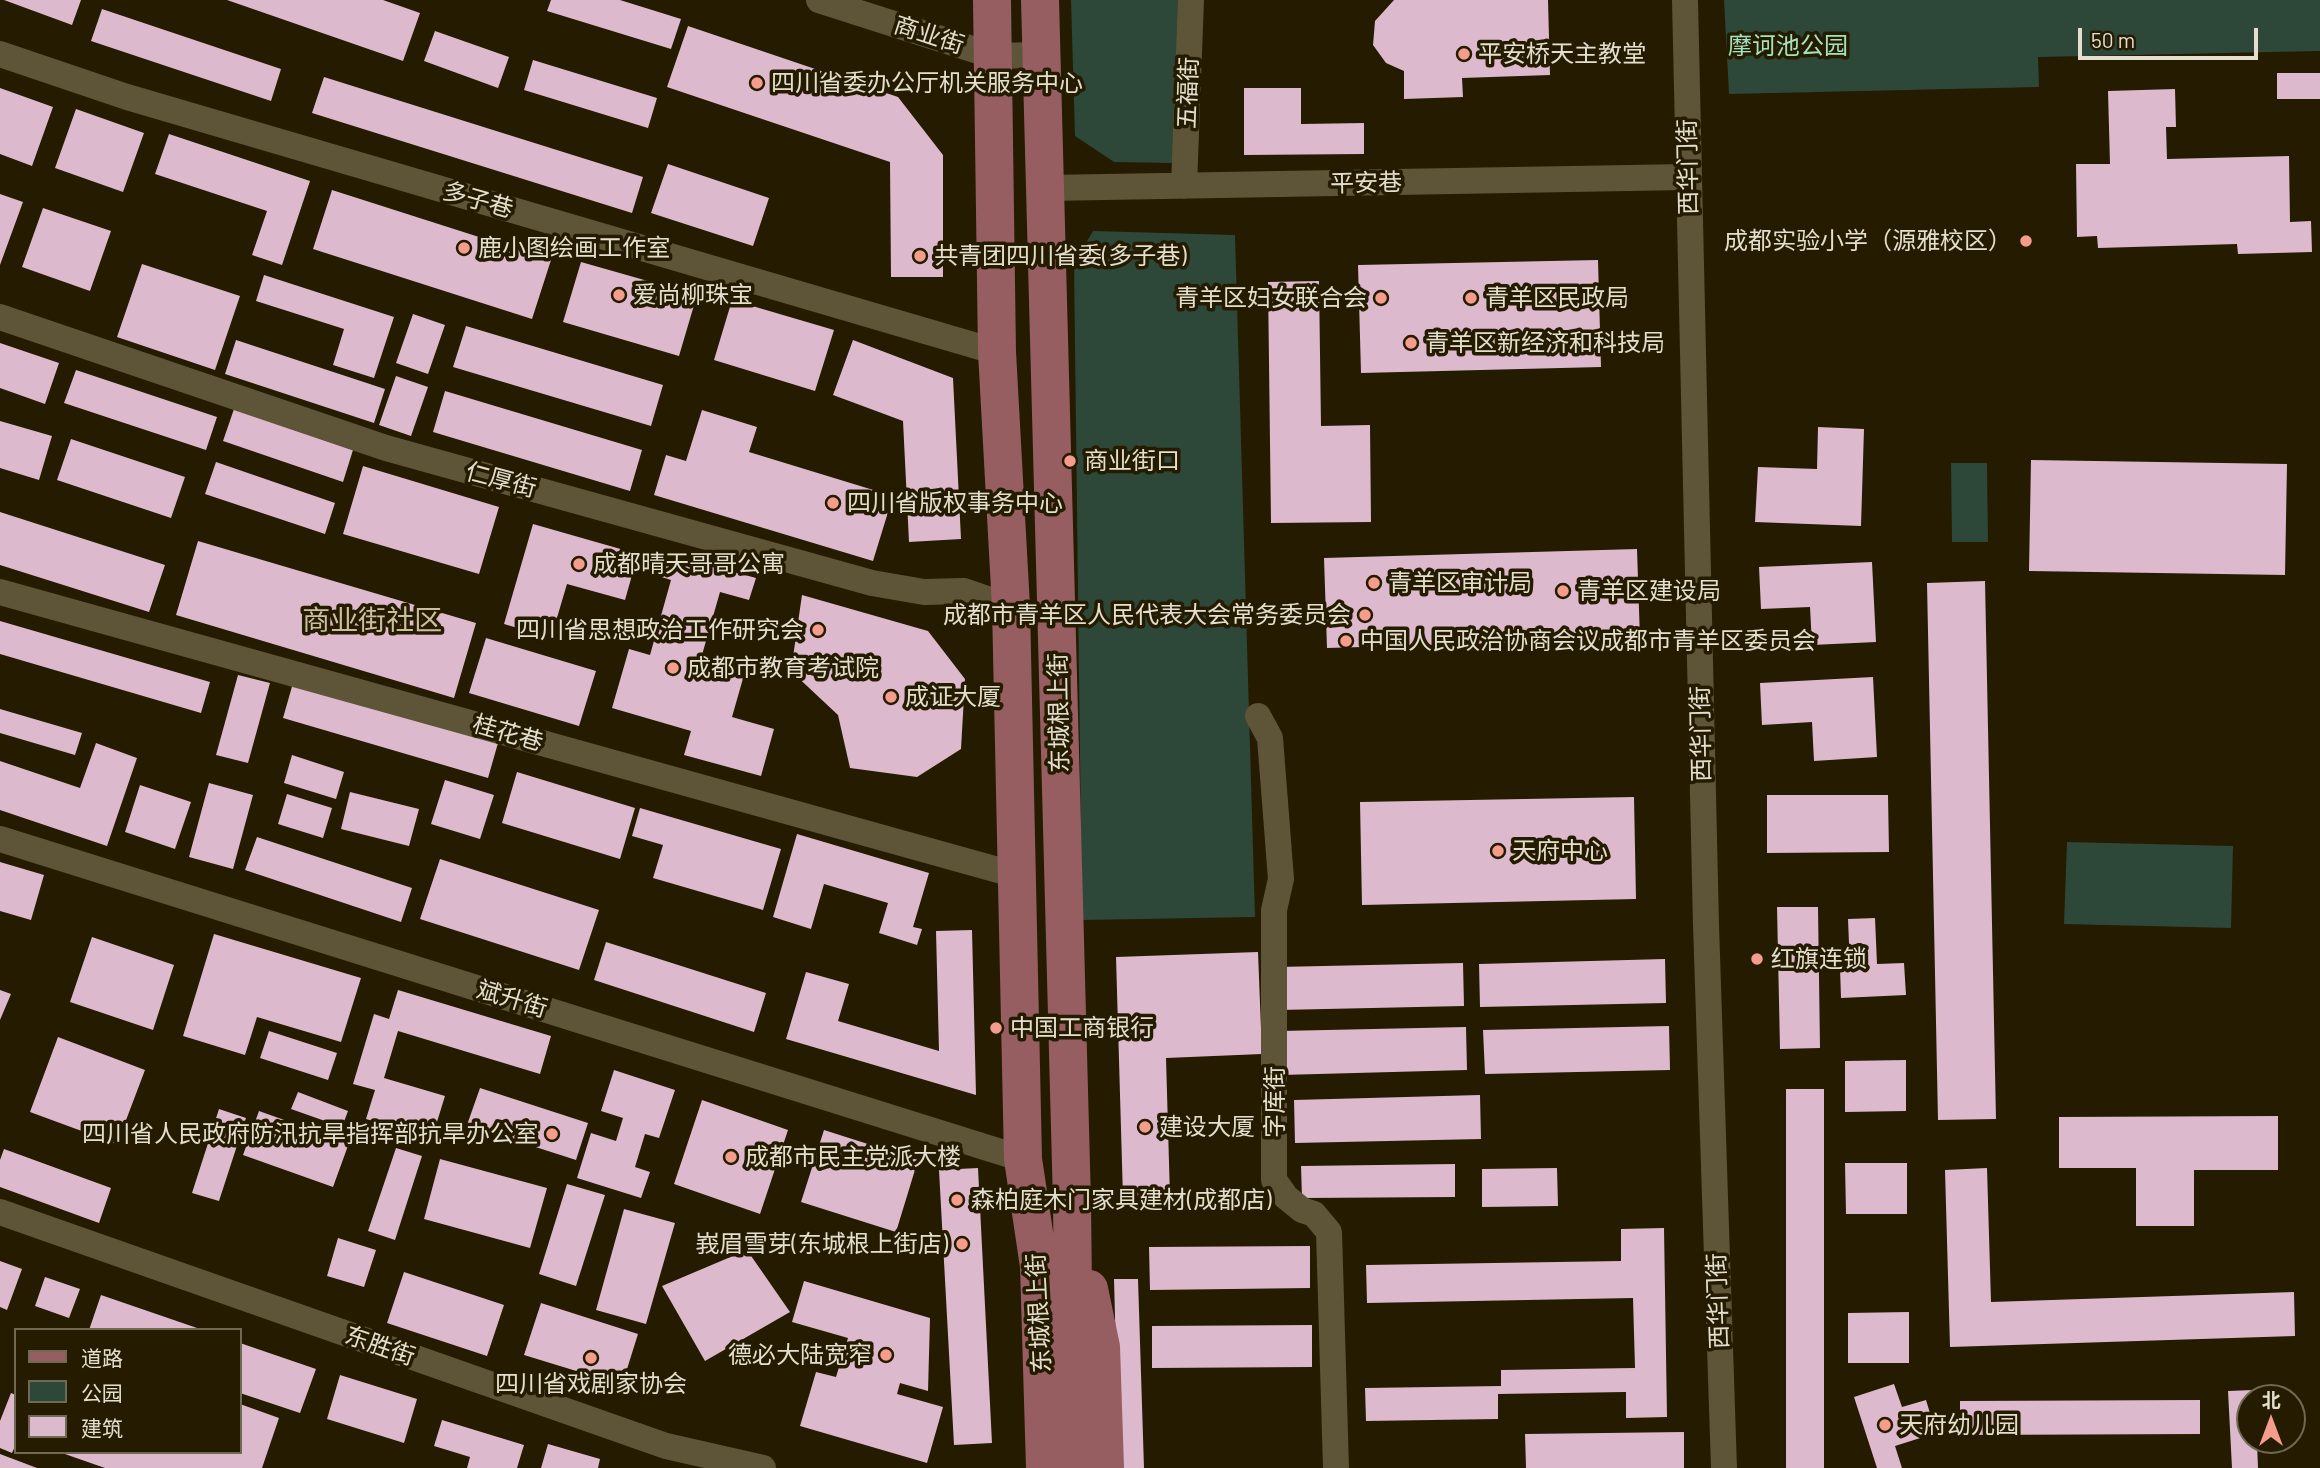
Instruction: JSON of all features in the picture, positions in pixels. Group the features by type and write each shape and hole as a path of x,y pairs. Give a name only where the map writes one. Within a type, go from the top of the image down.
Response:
{"main road":[{"name":"东城根上街","path":"992,0 997,352 1011,607 1023,1159 1039,1266 1045,1468"},
{"name":"东城根上街","path":"1040,0 1072,1203 1075,1468"},
{"name":"东城根上街","path":"1019,1468 1014,1249 1023,1159"},
{"name":"东城根上街","path":"1072,1203 1101,1348 1105,1468"}],"street":[{"name":"商业街","path":"819,0 994,56 1041,55"},
{"name":"五福街","path":"1184,186 1191,0"},
{"name":"西华门街","path":"1685,0 1706,939 1724,1468"},
{"name":"多子巷","path":"0,54 127,97 997,352"},
{"name":"平安巷","path":"1046,188 1687,177"},
{"name":"仁厚街","path":"0,317 386,448 872,583 924,592 964,591 1011,607"},
{"name":"桂花巷","path":"0,592 1016,875"},
{"name":"字库街","path":"1258,716 1270,738 1281,879 1274,910 1274,1180 1286,1197 1302,1210 1314,1214 1329,1232 1336,1468"},
{"name":"斌升街","path":"0,839 1023,1159"},
{"name":"东胜街","path":"0,1212 666,1446 763,1468"}],"green space":[{"path":"1071,0 1182,0 1173,163 1114,162 1075,136"},
{"name":"摩诃池公园","path":"1724,0 2320,0 2320,51 2038,57 2039,87 1729,94"},
{"path":"1093,231 1235,235 1255,917 1082,920 1074,264"},
{"path":"1951,463 1987,463 1988,542 1952,542"},
{"path":"2067,842 2233,846 2231,928 2064,924"}],"building":[{"path":"4,0 81,0 72,25"},
{"path":"227,0 383,0 420,13 403,61"},
{"path":"551,0 620,0 681,19 671,49 547,11"},
{"name":"平安桥天主教堂","path":"1394,0 1548,0 1550,75 1462,78 1463,97 1404,99 1404,71 1386,63 1373,45 1375,21"},
{"path":"102,9 281,69 271,101 91,41"},
{"path":"688,26 898,97 943,155 943,277 891,277 890,162 667,87"},
{"path":"435,31 509,57 498,88 424,61"},
{"path":"533,60 657,98 648,128 524,90"},
{"path":"2277,73 2320,73 2320,99 2277,99"},
{"path":"324,77 643,177 632,213 312,113"},
{"path":"0,88 53,107 32,166 0,154"},
{"path":"1244,88 1301,88 1301,124 1364,123 1364,154 1244,155"},
{"path":"2175,89 2176,127 2166,127 2167,159 2289,156 2290,222 2311,221 2312,252 2238,254 2237,244 2098,248 2097,236 2077,237 2076,164 2110,164 2108,91"},
{"path":"76,109 144,133 123,192 55,168"},
{"path":"169,134 310,181 282,265 252,255 267,211 155,174"},
{"path":"668,164 769,198 753,246 651,213"},
{"path":"332,190 551,260 532,319 313,249"},
{"path":"0,194 23,202 0,265"},
{"path":"43,208 111,231 90,291 22,267"},
{"path":"1598,260 1601,367 1361,373 1358,265"},
{"path":"581,262 697,295 679,356 563,322"},
{"path":"142,264 240,296 215,370 117,337"},
{"path":"264,275 394,317 374,378 333,365 344,329 256,301"},
{"path":"1319,281 1321,426 1370,425 1371,522 1271,523 1268,282"},
{"path":"732,300 834,330 815,391 714,360"},
{"path":"413,314 445,325 428,374 396,363"},
{"path":"466,326 663,385 651,426 453,367"},
{"path":"236,340 385,389 374,423 225,374"},
{"path":"853,340 953,378 961,539 909,542 903,421 833,395"},
{"path":"0,343 59,363 45,404 0,388"},
{"path":"76,370 217,417 206,450 64,403"},
{"path":"396,376 428,387 411,436 379,425"},
{"path":"445,391 642,450 630,491 433,432"},
{"path":"234,409 353,450 343,482 223,441"},
{"path":"702,410 757,427 749,452 893,496 873,561 654,495 666,455 686,461"},
{"path":"0,421 52,436 39,480 0,468"},
{"path":"1818,427 1864,429 1861,526 1755,522 1758,467 1817,469"},
{"path":"71,439 185,477 171,518 57,480"},
{"path":"2031,460 2287,464 2285,575 2029,571"},
{"path":"216,462 335,503 325,534 205,494"},
{"path":"363,466 499,507 479,574 343,534"},
{"path":"0,512 165,565 149,612 0,565"},
{"path":"533,524 638,554 625,600 567,584 551,638 504,624"},
{"path":"198,541 476,623 454,698 176,615"},
{"path":"1637,549 1640,639 1327,648 1324,558"},
{"name":"成都市教育考试院","path":"658,551 756,578 749,600 720,592 700,662 744,675 732,717 774,729 761,776 684,755 691,731 612,708 629,649 650,655 671,580 652,574"},
{"path":"1872,562 1876,642 1812,645 1810,607 1761,609 1759,567"},
{"path":"1985,581 1996,1119 1938,1120 1927,583"},
{"name":"成证大厦","path":"802,595 928,631 965,679 961,749 917,777 850,768 838,715 791,671"},
{"path":"0,621 210,682 201,713 0,654"},
{"path":"486,638 596,671 579,726 469,693"},
{"path":"238,675 270,683 248,763 216,755"},
{"path":"1873,677 1877,757 1814,761 1812,722 1762,725 1760,683"},
{"path":"293,683 498,743 488,778 283,718"},
{"path":"0,709 82,733 75,755 0,733"},
{"path":"96,743 137,758 107,846 0,810 0,761 80,788"},
{"path":"292,755 344,772 336,799 284,783"},
{"path":"517,772 635,808 620,859 502,823"},
{"path":"445,780 494,795 480,839 431,824"},
{"path":"209,783 253,795 233,869 189,857"},
{"path":"140,785 191,802 175,849 125,832"},
{"path":"350,792 419,809 409,846 341,829"},
{"path":"287,794 332,808 323,838 278,824"},
{"path":"1767,795 1888,795 1889,852 1767,853"},
{"name":"天府中心","path":"1634,797 1636,899 1362,905 1360,802"},
{"path":"640,808 781,849 763,910 653,878 663,845 632,836"},
{"path":"797,834 929,873 913,927 922,929 917,945 879,933 888,903 824,884 811,929 773,917"},
{"path":"257,837 412,888 401,922 245,870"},
{"path":"440,859 599,910 579,970 420,919"},
{"path":"0,862 44,875 31,920 0,911"},
{"path":"1777,907 1818,907 1820,1048 1780,1049"},
{"path":"1875,918 1877,964 1904,963 1906,995 1841,998 1840,968 1850,968 1848,919"},
{"path":"972,930 976,1095 786,1039 806,972 849,984 838,1021 939,1051 936,931"},
{"path":"214,934 361,978 341,1042 257,1017 245,1055 183,1036"},
{"path":"92,937 174,965 153,1030 70,1002"},
{"path":"606,942 766,993 754,1032 594,980"},
{"name":"建设大厦","path":"1258,952 1262,1054 1166,1058 1170,1197 1123,1198 1116,957"},
{"path":"1665,959 1666,1003 1480,1007 1479,964"},
{"path":"1463,963 1464,1006 1279,1010 1277,967"},
{"path":"0,990 11,994 0,1020"},
{"path":"398,990 551,1036 540,1074 398,1031 384,1078 445,1096 432,1138 366,1119 375,1090 353,1084 374,1014 389,1019"},
{"path":"1669,1026 1670,1070 1485,1074 1483,1030"},
{"path":"1466,1027 1467,1070 1281,1075 1280,1031"},
{"path":"269,1031 337,1053 328,1080 260,1058"},
{"path":"58,1037 145,1070 117,1144 30,1112"},
{"path":"1906,1060 1906,1111 1845,1112 1845,1061"},
{"path":"614,1070 675,1090 659,1138 645,1134 635,1167 650,1172 641,1198 577,1178 591,1133 616,1141 623,1118 601,1111"},
{"path":"480,1088 588,1123 576,1160 467,1125"},
{"path":"1786,1089 1824,1089 1824,1468 1786,1468"},
{"path":"298,1092 348,1111 342,1127 291,1109"},
{"path":"1480,1095 1481,1139 1295,1143 1294,1100"},
{"name":"成都市民主党派大楼","path":"702,1100 788,1130 760,1214 674,1184"},
{"path":"219,1109 246,1118 219,1201 192,1193"},
{"path":"259,1111 349,1143 333,1187 243,1155"},
{"path":"2278,1116 2278,1170 2194,1170 2194,1226 2136,1226 2136,1168 2059,1168 2059,1117"},
{"path":"824,1130 918,1160 896,1232 801,1202"},
{"path":"396,1148 422,1156 395,1240 368,1231"},
{"path":"4,1149 111,1188 99,1223 0,1187 0,1160"},
{"path":"440,1159 547,1188 530,1248 424,1219"},
{"path":"1845,1163 1907,1163 1907,1214 1846,1214"},
{"path":"1455,1164 1455,1197 1302,1198 1301,1166"},
{"path":"978,1168 992,1443 954,1445 939,1170"},
{"path":"1557,1168 1558,1206 1482,1207 1482,1169"},
{"path":"1987,1168 1991,1302 2294,1292 2295,1336 1950,1347 1945,1170"},
{"path":"567,1184 605,1195 576,1286 539,1274"},
{"path":"624,1209 675,1223 646,1324 596,1310"},
{"path":"1664,1228 1667,1417 1626,1418 1626,1392 1498,1394 1498,1419 1366,1421 1365,1388 1501,1386 1501,1370 1635,1368 1633,1298 1367,1303 1366,1265 1621,1261 1621,1229"},
{"path":"338,1238 376,1250 364,1287 327,1276"},
{"path":"1310,1246 1310,1288 1150,1290 1149,1247"},
{"path":"747,1250 790,1312 705,1361 662,1286"},
{"path":"0,1261 22,1269 7,1310 0,1307"},
{"path":"404,1272 504,1305 487,1356 387,1323"},
{"path":"45,1277 80,1289 69,1318 35,1306"},
{"path":"1114,1279 1138,1279 1144,1468 1119,1468"},
{"name":"德必大陆宽窄","path":"804,1281 930,1318 928,1391 900,1383 897,1394 943,1407 927,1463 800,1426 816,1372 836,1377 848,1338 792,1322"},
{"path":"101,1295 197,1328 90,1328"},
{"path":"541,1303 638,1334 622,1385 524,1355"},
{"path":"1909,1312 1909,1363 1848,1363 1848,1313"},
{"path":"1312,1325 1312,1367 1152,1368 1152,1326"},
{"path":"242,1344 316,1369 300,1413 242,1394"},
{"path":"340,1375 417,1399 404,1443 327,1419"},
{"path":"1894,1384 1902,1407 1926,1400 1936,1433 1895,1446 1902,1468 1877,1468 1854,1397"},
{"path":"2228,1391 2236,1391 2236,1454 2257,1454 2258,1468 2232,1468"},
{"path":"11,1393 14,1394 12,1453 0,1448 0,1421"},
{"path":"2200,1400 2200,1434 1960,1435 1960,1401"},
{"path":"242,1405 279,1418 262,1468 105,1468 65,1454 242,1454"},
{"path":"442,1420 524,1445 517,1468 467,1468 470,1457 434,1446"},
{"path":"1684,1432 1684,1468 1526,1468 1525,1434"},
{"path":"548,1444 600,1459 598,1468 541,1468"},
{"path":"0,1454 37,1468 0,1468"}],"place":[{"name":"平安桥天主教堂","path":"1464,54"},
{"name":"四川省委办公厅机关服务中心","path":"757,83"},
{"name":"成都实验小学（源雅校区）","path":"2026,241"},
{"name":"鹿小图绘画工作室","path":"464,248"},
{"name":"共青团四川省委(多子巷)","path":"920,256"},
{"name":"爱尚柳珠宝","path":"619,295"},
{"name":"青羊区妇女联合会","path":"1381,298"},
{"name":"青羊区民政局","path":"1471,298"},
{"name":"青羊区新经济和科技局","path":"1411,343"},
{"name":"商业街口","path":"1070,461"},
{"name":"四川省版权事务中心","path":"833,503"},
{"name":"成都晴天哥哥公寓","path":"579,564"},
{"name":"青羊区审计局","path":"1374,583"},
{"name":"青羊区建设局","path":"1563,591"},
{"name":"成都市青羊区人民代表大会常务委员会","path":"1365,615"},
{"name":"四川省思想政治工作研究会","path":"818,630"},
{"name":"中国人民政治协商会议成都市青羊区委员会","path":"1346,641"},
{"name":"成都市教育考试院","path":"673,668"},
{"name":"成证大厦","path":"891,697"},
{"name":"天府中心","path":"1498,851"},
{"name":"红旗连锁","path":"1757,959"},
{"name":"中国工商银行","path":"996,1028"},
{"name":"建设大厦","path":"1145,1127"},
{"name":"四川省人民政府防汛抗旱指挥部抗旱办公室","path":"552,1134"},
{"name":"成都市民主党派大楼","path":"731,1157"},
{"name":"森柏庭木门家具建材(成都店)","path":"957,1200"},
{"name":"峩眉雪芽(东城根上街店)","path":"962,1244"},
{"name":"德必大陆宽窄","path":"886,1355"},
{"name":"四川省戏剧家协会","path":"591,1358"},
{"name":"天府幼儿园","path":"1885,1425"}],"district":[{"name":"商业街社区","path":"372,621"}]}
